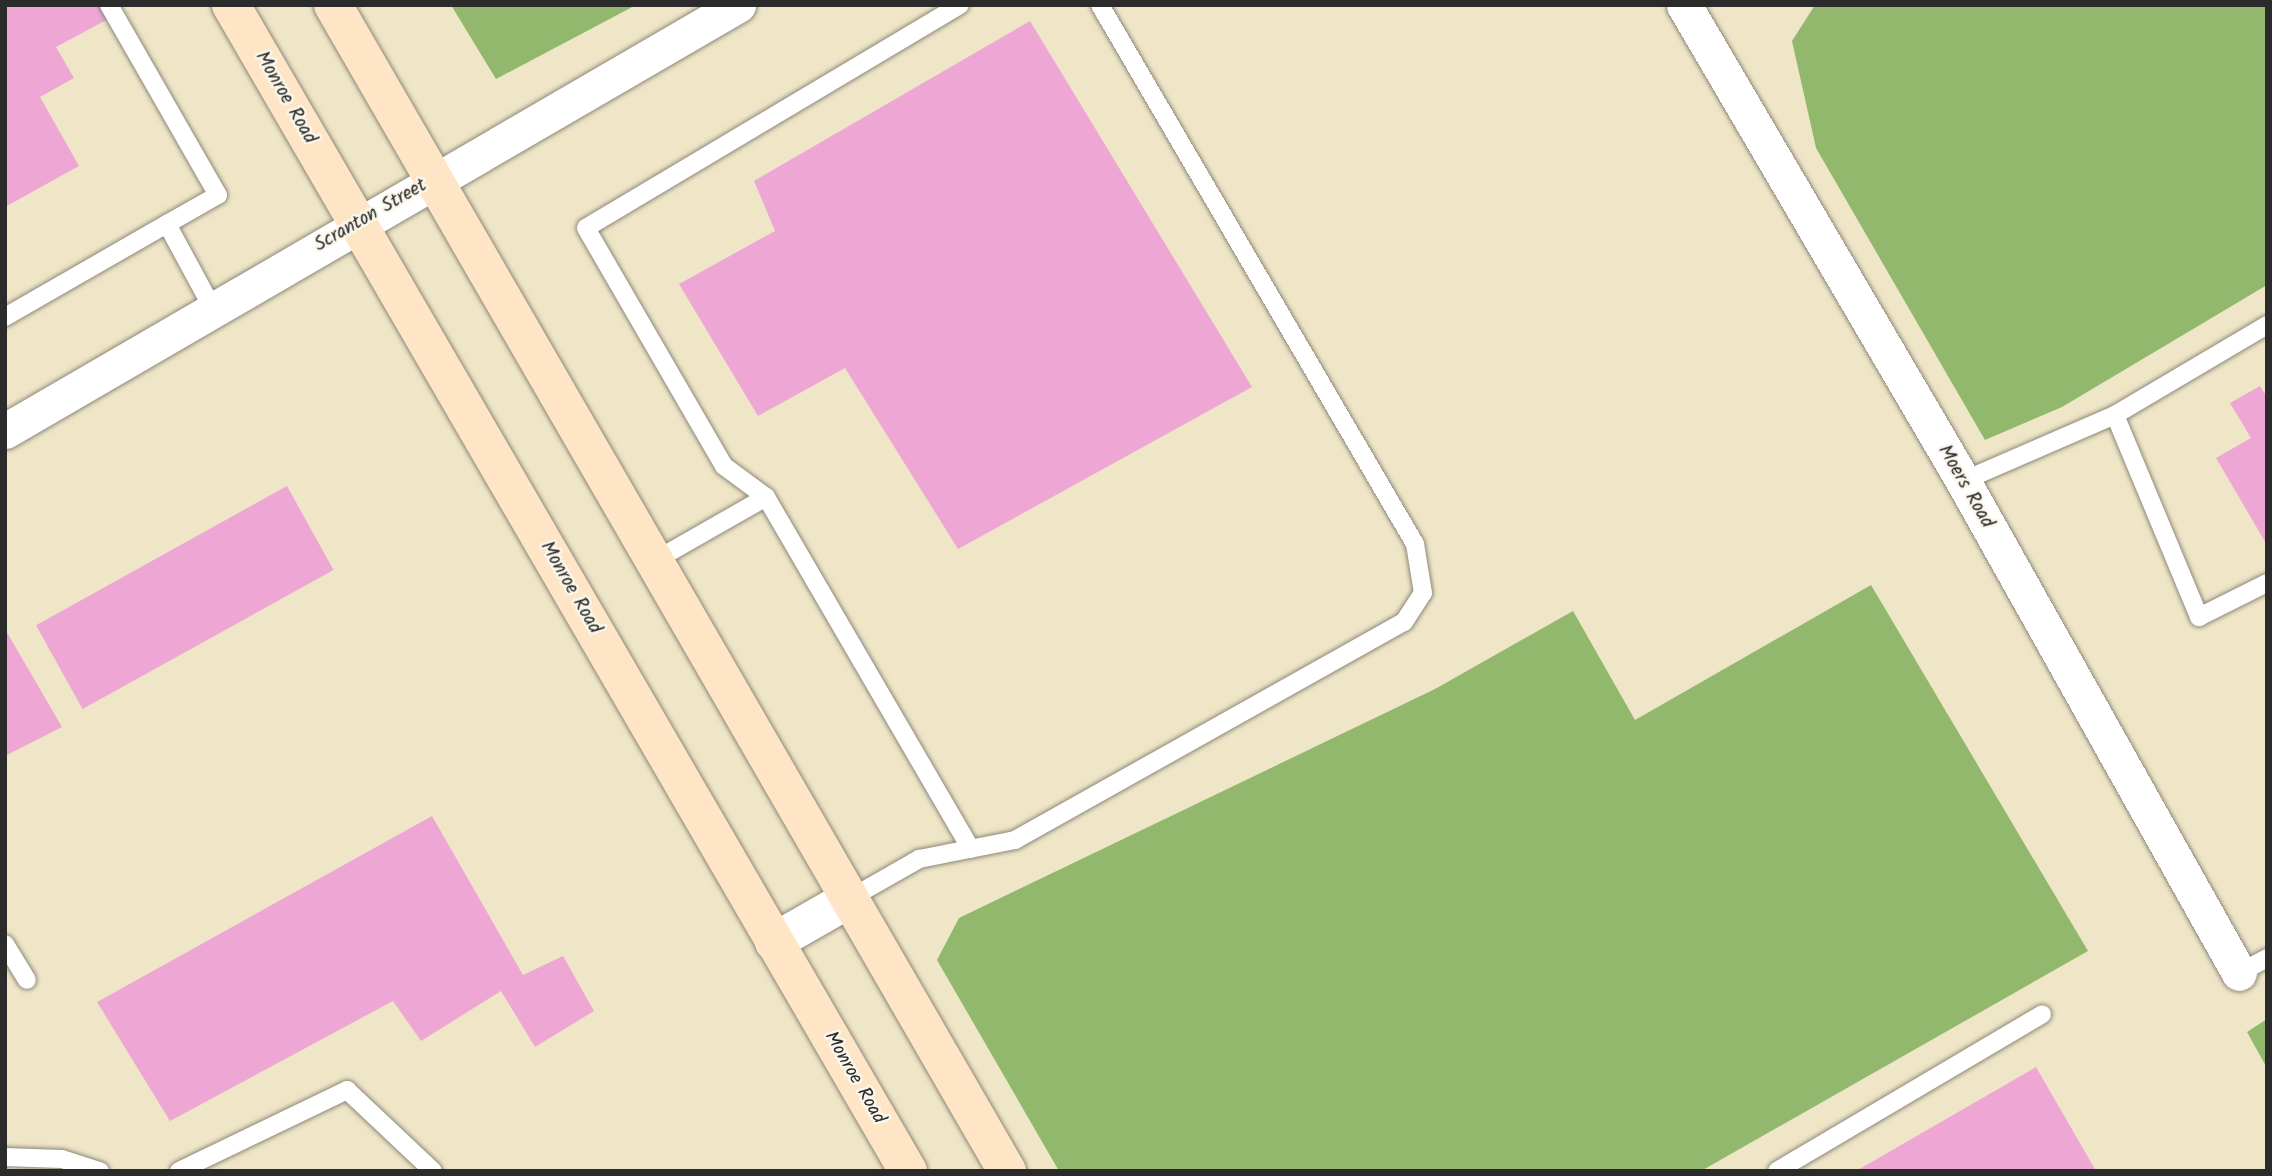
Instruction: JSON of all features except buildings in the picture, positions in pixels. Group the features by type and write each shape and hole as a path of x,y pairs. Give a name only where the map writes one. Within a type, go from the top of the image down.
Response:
{"main road":[{"name":"Monroe Road","path":"231,5 908,1171"},
{"path":"333,5 432,181 1007,1171"}],"street":[{"name":"Scranton Street","path":"5,431 358,222 738,5"},
{"name":"Moers Road","path":"1684,5 1963,481 2253,966"},
{"path":"774,942 849,899"}],"lane":[{"path":"5,317 218,195 108,5"},
{"path":"960,5 586,228 724,466 766,497 971,849"},
{"path":"849,899 919,859 1015,840 1404,622 1423,593 1415,544 1100,5"},
{"path":"167,224 213,309"},
{"path":"1963,481 2115,415 2267,325"},
{"path":"2115,415 2199,617 2267,583"},
{"path":"654,561 766,497"},
{"path":"5,944 27,980"},
{"path":"1777,1171 2042,1014"},
{"path":"180,1171 347,1090 433,1171"},
{"path":"5,1157 62,1159 100,1171"}],"green space":[{"path":"451,5 636,5 496,79"},
{"path":"1815,5 2267,5 2267,285 2062,407 1985,440 1816,148 1792,41"},
{"path":"1871,585 2088,951 1701,1171 1059,1171 937,960 959,918 1435,689 1573,611 1635,720"},
{"path":"2267,1019 2267,1068 2247,1032"}]}
